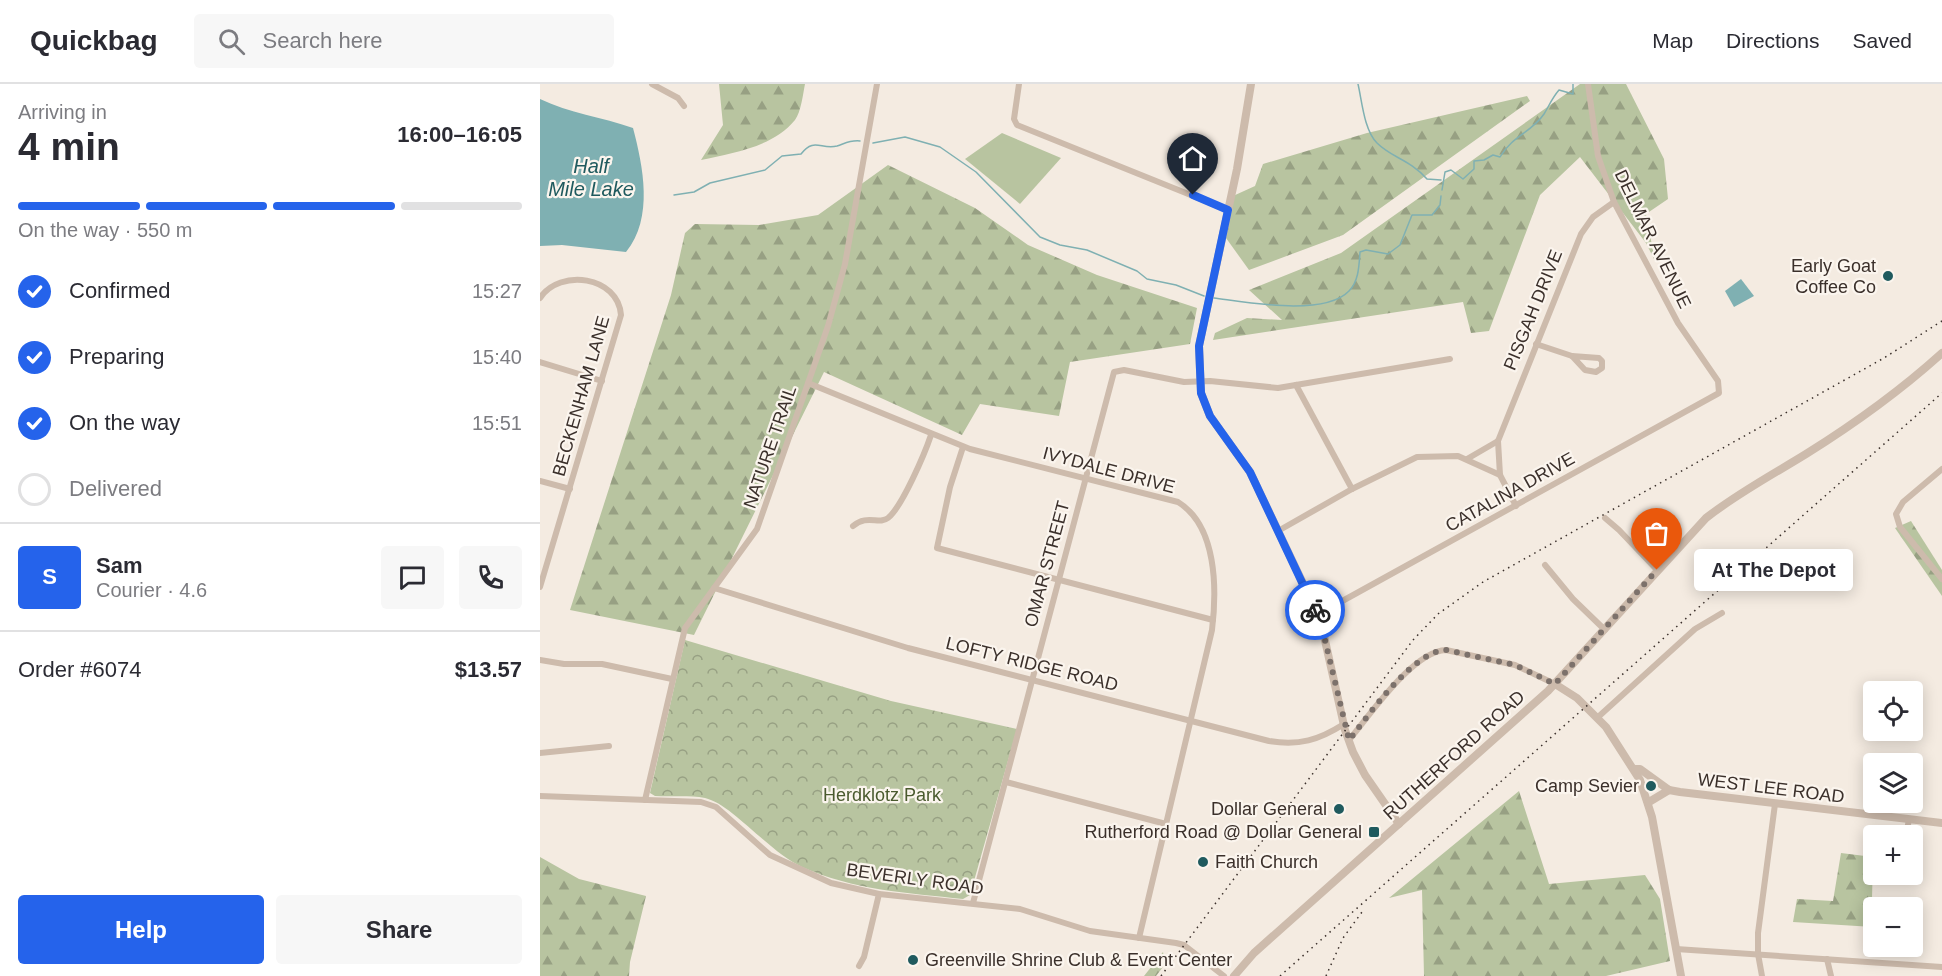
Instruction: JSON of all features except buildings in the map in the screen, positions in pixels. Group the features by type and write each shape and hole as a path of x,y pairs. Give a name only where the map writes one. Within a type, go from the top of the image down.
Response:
{"street":[{"path":"654,84 678,98 684,106"},
{"name":"NATURE TRAIL","path":"645,800 685,628 757,529 808,383 845,264 877,84"},
{"path":"1020,84 1014,119 1017,125 1228,210"},
{"path":"1251,84 1228,210 1199,346 1199,382 1210,416 1247,466 1317,615 1349,740 1365,775 1400,824"},
{"name":"DELMAR AVENUE","path":"1588,84 1598,156 1614,202 1678,323 1718,381 1720,390 1718,395"},
{"name":"PISGAH DRIVE","path":"1516,506 1500,475 1498,441 1581,234 1593,217 1614,202"},
{"name":"BECKENHAM LANE","path":"540,298 555,283 573,279 605,287 616,298 621,315 540,587"},
{"path":"1536,344 1572,356 1599,358 1602,361 1602,368 1596,372 1587,371 1572,356"},
{"name":"RUTHERFORD ROAD","path":"1234,976 1254,953 1555,684 1690,533 1722,506 1849,427 1942,353"},
{"path":"1199,382 1210,381 1278,388 1450,359"},
{"path":"540,362 602,381"},
{"name":"OMAR STREET","path":"973,903 1114,372 1124,370 1166,380 1199,382"},
{"name":"IVYDALE DRIVE","path":"808,383 963,447 1178,502 1191,510 1207,543 1213,583 1213,620 1192,721 1139,938"},
{"path":"1296,385 1352,489"},
{"name":"CATALINA DRIVE","path":"1317,615 1718,395"},
{"path":"853,526 866,518 880,520 889,517 903,497 931,435"},
{"path":"1467,459 1498,441"},
{"path":"963,447 950,487 937,548 1213,620"},
{"path":"1278,531 1352,489 1417,457 1440,455 1467,459 1500,475"},
{"path":"1942,469 1903,502 1896,511 1900,527 1942,579"},
{"path":"540,481 570,489"},
{"path":"1605,518 1657,570"},
{"path":"1545,565 1573,599 1605,630"},
{"name":"LOFTY RIDGE ROAD","path":"714,588 908,648 1290,744 1317,739 1344,724"},
{"path":"1597,718 1695,629 1722,613"},
{"path":"1349,740 1415,664 1435,651 1446,650 1515,665 1555,684 1577,698 1597,718 1635,769 1649,802 1681,976"},
{"path":"540,660 564,664 602,664 672,679"},
{"path":"540,753 609,746"},
{"name":"WEST LEE ROAD","path":"1635,769 1640,769 1669,790 1942,823"},
{"path":"1006,782 1166,824"},
{"path":"1649,802 1669,790"},
{"name":"BEVERLY ROAD","path":"540,796 691,801 716,807 758,846 781,861 831,883 879,894 1020,909 1090,931 1184,945 1224,976"},
{"path":"1762,976 1758,954 1775,804"},
{"path":"1908,825 1909,819"},
{"path":"859,966 864,957 879,894"},
{"path":"1676,949 1942,967"},
{"path":"1827,959 1831,976"}],"green space":[{"path":"719,84 805,84 797,117 776,137 752,148 701,160 723,125"},
{"path":"1580,84 1626,84 1664,159 1668,199 1646,214 1655,261 1646,243 1580,157 1540,195 1489,331 1471,333 1463,302 1213,340 1215,333 1247,318 1282,320 1249,290 1341,253"},
{"path":"1527,96 1530,101 1343,235 1249,270 1226,238 1233,196 1255,186 1263,164 1367,133"},
{"path":"1002,133 1061,158 1020,204 965,159"},
{"path":"888,165 975,208 1028,245 1097,275 1197,308 1190,344 1070,362 1059,416 980,404 962,435 824,372 694,635 570,610 671,295 685,233 695,224 759,225 818,215"},
{"path":"1911,521 1942,570 1942,596 1895,528"},
{"name":"Herdklotz Park","path":"685,640 891,701 1017,729 970,895 963,899 901,892 861,886 821,875 802,867 777,851 716,802 699,797 655,796 650,793"},
{"path":"1519,791 1549,884 1645,875 1660,899 1670,961 1606,976 1424,976 1422,890 1389,898"},
{"path":"1841,853 1863,856 1863,885 1872,885 1872,897 1863,897 1863,926 1793,922 1797,899 1833,901"},
{"path":"540,857 579,879 646,896 630,962 629,976 540,976"},
{"path":"1163,952 1166,963 1156,976 1144,976"}],"water":[{"name":"Half Mile Lake","path":"540,99 562,108 633,128 643,175 644,192 640,224 626,252 562,245 540,246"},
{"path":"1741,279 1754,296 1734,307 1725,291"}],"waterway":[{"path":"1358,84 1366,123 1377,143 1414,167 1427,179 1441,180"},
{"path":"1442,190 1445,172 1451,170 1463,179 1474,169 1474,161 1484,160 1493,155 1500,157 1510,144 1539,120 1559,90 1573,94 1573,84"},
{"path":"873,143 905,137 940,147 976,172 1040,237 1060,245 1087,250 1137,271 1147,279 1176,285 1204,296"},
{"path":"674,195 694,192 710,183 765,170 782,156 801,154 810,146 831,147 851,141 860,141"},
{"path":"1214,298 1284,306 1322,304 1337,299 1349,291 1355,283 1360,252 1366,250 1388,254 1400,245 1412,215 1432,215 1440,205 1441,196"}],"railway":[{"path":"1161,976 1413,640 1438,614 1483,582 1884,358 1942,321"},
{"path":"1280,976 1942,393"},
{"path":"1326,976 1343,938 1362,912"}],"way so far":[{"path":"1315,610 1322,627 1349,740 1419,659 1435,651 1446,650 1515,665 1555,684 1657,570"}],"place":[{"name":"Early Goat Coffee Co","path":"1888,276"},
{"name":"At The Depot","path":"1657,570"},
{"name":"Camp Sevier","path":"1651,786"},
{"name":"Dollar General","path":"1339,809"},
{"name":"Rutherford Road @ Dollar General","path":"1374,832"},
{"name":"Faith Church","path":"1203,862"},
{"name":"Greenville Shrine Club & Event Center","path":"913,960"}],"route":[{"path":"1193,195 1228,210 1199,346 1199,382 1203,401 1218,429 1247,466 1315,610"}]}
